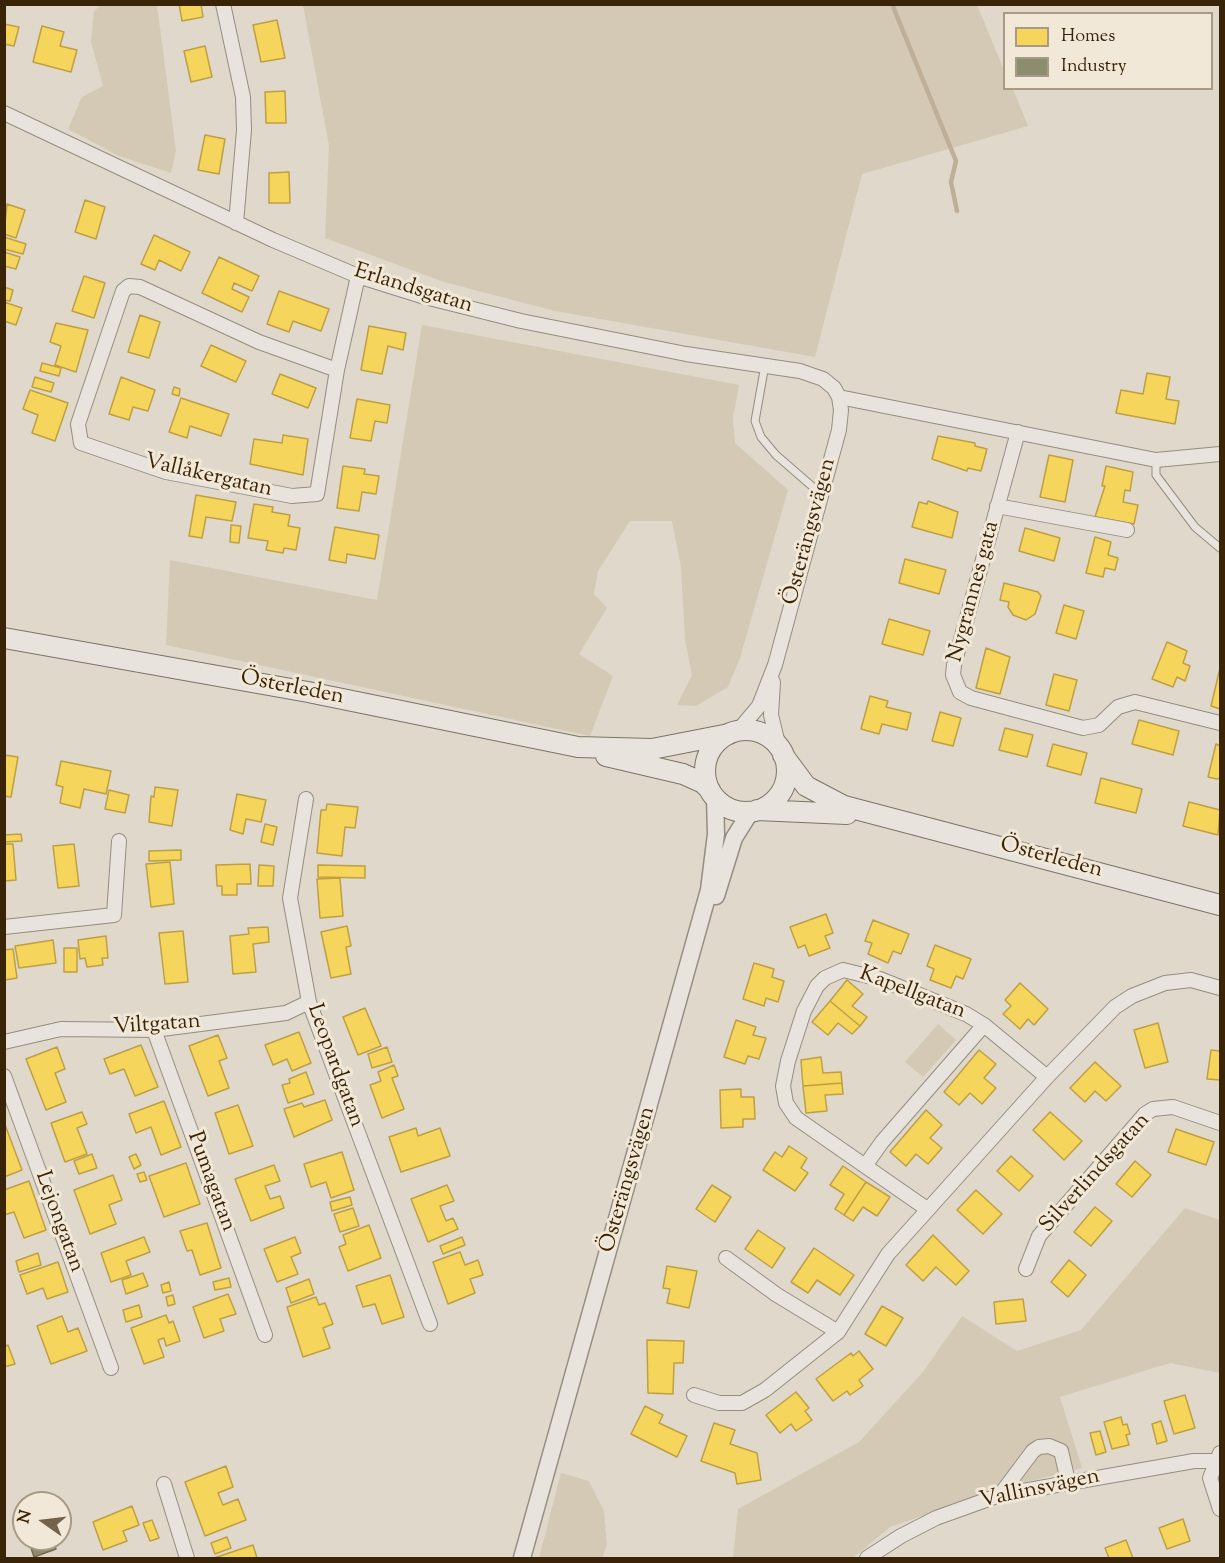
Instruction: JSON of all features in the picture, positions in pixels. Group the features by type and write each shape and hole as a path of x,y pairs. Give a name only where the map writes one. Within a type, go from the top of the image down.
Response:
{"main road":[{"name":"Österleden","path":"4,638 308,692 578,747 630,763 683,774 703,783 729,808 802,810 880,818"},
{"name":"Österleden","path":"578,747 652,749 752,730 764,735 781,751 799,779 815,792 844,806 880,818 1057,861 1221,905"},
{"path":"712,794 705,776 708,754 717,742 733,732"},
{"path":"754,810 773,801 784,785 786,770 781,751"}],"street":[{"path":"223,4 243,97 244,130 236,223"},
{"name":"Erlandsgatan","path":"4,113 236,223 358,276 425,297 521,321 686,354 800,370 823,380 834,388 839,397"},
{"name":"Vallåkergatan","path":"338,370 259,342 140,287 129,286 123,291 78,424 81,443 166,472 292,496 317,494 338,370 358,276"},
{"path":"839,397 1156,460 1221,454"},
{"name":"Österängsvägen","path":"733,732 759,706 775,665 839,430 839,397"},
{"name":"Nygrannes gata","path":"1018,432 954,665 953,675 960,692 971,698 1083,728 1099,725 1118,707 1135,702 1221,723"},
{"name":"Nygrannes gata","path":"997,506 1127,530"},
{"name":"Österängsvägen","path":"775,665 771,714 781,751"},
{"name":"Österängsvägen","path":"522,1558 706,901 716,834 712,794"},
{"name":"Leopardgatan","path":"306,799 290,898 309,1002 430,1324"},
{"name":"Österängsvägen","path":"532,1558 717,893 734,838 754,810"},
{"path":"4,927 114,915 119,841"},
{"name":"Kapellgatan","path":"927,1209 796,1118 783,1095 788,1061 804,1011 817,986 833,972 851,970 966,1014 984,1025 1047,1077"},
{"path":"694,1395 719,1403 742,1403 765,1390 838,1332 878,1268 927,1209 1101,1019 1132,996 1151,987 1179,980 1221,988"},
{"name":"Viltgatan","path":"4,1042 61,1029 154,1030 286,1013 309,1002"},
{"name":"Kapellgatan","path":"865,1166 882,1142 984,1025"},
{"name":"Pumagatan","path":"154,1030 265,1335"},
{"name":"Lejongatan","path":"4,1076 111,1368"},
{"name":"Silverlindsgatan","path":"1026,1269 1040,1236 1145,1114 1153,1109 1173,1107 1221,1123"},
{"path":"726,1258 777,1295 838,1332"},
{"path":"1000,1495 1033,1451 1048,1446 1061,1451 1068,1481"},
{"path":"1219,1457 1210,1478 1221,1509"},
{"name":"Vallinsvägen","path":"867,1558 901,1536 936,1518 1000,1495 1068,1481 1219,1457"},
{"path":"164,1485 187,1558"}],"lane":[{"path":"765,365 755,421 761,437 776,455 821,495"},
{"path":"1156,460 1156,475 1195,527 1221,548"}],"shaded area":[{"path":"101,5 157,5 176,151 171,173 119,156 68,129 82,97 103,86 91,42 94,11"},
{"path":"303,5 977,5 1003,68 1003,90 1013,90 1028,126 862,174 815,357 555,311 444,282 325,238 329,146"},
{"path":"422,325 739,385 733,418 735,443 788,490 740,658 728,687 696,706 677,705 692,675 685,640 681,567 672,521 630,521 598,571 594,594 607,608 579,654 613,676 590,736 166,645 170,560 377,600"},
{"path":"938,1024 956,1040 923,1077 905,1062"},
{"path":"1185,1208 1220,1220 1220,1373 1170,1363 1060,1397 1082,1468 1007,1487 890,1527 853,1558 733,1558 738,1509 859,1442 923,1372 962,1316 1017,1351 1081,1330"},
{"path":"561,1473 589,1481 604,1511 607,1545 602,1558 539,1558"}],"building: Homes":[{"path":"179,4 201,4 203,17 182,21"},
{"path":"277,20 285,58 261,62 253,25"},
{"path":"4,24 19,27 14,46 4,44"},
{"path":"42,26 64,32 60,46 77,50 71,72 33,62"},
{"path":"205,46 212,77 191,82 184,51"},
{"path":"285,91 286,123 266,123 265,92"},
{"path":"205,135 225,139 219,174 198,170"},
{"path":"289,172 290,203 269,203 269,173"},
{"path":"85,200 105,207 96,239 75,232"},
{"path":"7,204 25,210 16,238 4,234"},
{"path":"154,235 190,252 181,271 159,260 155,270 141,264"},
{"path":"4,237 26,244 23,254 4,249"},
{"path":"4,252 20,257 16,269 4,266"},
{"path":"219,257 259,276 252,291 234,283 232,289 249,297 242,312 202,293"},
{"path":"84,276 105,283 94,318 72,311"},
{"path":"4,287 13,290 10,301 4,300"},
{"path":"279,291 329,309 321,331 293,321 289,332 267,324"},
{"path":"4,302 22,308 16,325 4,321"},
{"path":"140,315 160,322 149,358 128,352"},
{"path":"56,323 88,330 76,372 55,365 61,346 50,342"},
{"path":"369,326 406,333 403,350 388,346 382,374 361,370"},
{"path":"211,345 246,361 236,382 201,366"},
{"path":"42,363 61,368 59,376 40,371"},
{"path":"1147,373 1170,377 1166,399 1179,401 1175,424 1116,413 1121,390 1143,394"},
{"path":"280,374 316,388 308,408 272,394"},
{"path":"35,377 54,383 51,392 32,387"},
{"path":"121,377 155,390 148,411 133,407 129,420 109,414"},
{"path":"174,387 180,389 179,396 172,394"},
{"path":"30,390 68,403 55,441 32,433 38,415 23,409"},
{"path":"181,398 229,414 221,436 190,426 187,438 169,432"},
{"path":"357,399 390,405 387,423 375,421 371,441 350,438"},
{"path":"283,435 308,439 303,475 250,464 254,439 282,443"},
{"path":"938,436 975,443 975,446 987,449 981,471 968,468 967,471 932,459"},
{"path":"1049,455 1073,460 1065,502 1040,497"},
{"path":"343,466 365,469 364,474 379,476 376,494 362,492 359,511 337,508"},
{"path":"1106,466 1133,472 1130,491 1125,490 1123,502 1138,505 1134,524 1095,517 1105,486 1102,486"},
{"path":"196,495 236,502 232,521 206,517 202,538 189,536"},
{"path":"928,501 958,512 952,538 912,527 919,502 927,504"},
{"path":"254,504 273,507 272,512 290,515 288,526 300,528 296,550 284,548 283,553 266,550 268,541 248,538"},
{"path":"231,525 241,526 239,543 230,542"},
{"path":"335,527 379,535 375,559 347,554 346,563 329,560"},
{"path":"1025,528 1060,538 1054,561 1019,551"},
{"path":"1095,537 1111,542 1108,555 1118,558 1115,570 1105,568 1103,577 1086,573"},
{"path":"905,559 946,570 939,594 899,583"},
{"path":"1004,583 1038,592 1041,596 1035,614 1026,620 1013,615 1008,607 1009,602 1000,600"},
{"path":"1064,605 1084,611 1076,639 1056,633"},
{"path":"889,619 930,631 923,655 882,644"},
{"path":"1167,642 1187,651 1183,663 1190,666 1185,681 1177,677 1173,687 1152,679"},
{"path":"986,648 1010,657 1000,694 976,688"},
{"path":"1220,668 1220,709 1211,706"},
{"path":"1054,674 1077,680 1069,711 1046,705"},
{"path":"870,696 888,701 886,707 911,713 907,730 882,724 879,734 861,729"},
{"path":"940,712 961,718 953,746 932,741"},
{"path":"1139,720 1179,731 1173,755 1132,744"},
{"path":"1005,728 1033,735 1027,757 999,750"},
{"path":"1053,744 1087,753 1081,775 1047,766"},
{"path":"1216,744 1220,746 1220,778 1217,779 1208,777"},
{"path":"4,755 18,757 11,797 4,796"},
{"path":"61,761 111,771 106,794 84,789 80,808 60,803 63,787 56,785"},
{"path":"1101,778 1142,789 1136,813 1095,803"},
{"path":"155,787 178,790 172,826 149,822 151,796 154,797"},
{"path":"109,790 129,795 125,813 105,809"},
{"path":"237,794 266,800 261,822 246,819 243,834 230,830"},
{"path":"1189,802 1220,810 1218,835 1183,826"},
{"path":"327,804 358,807 355,828 345,827 342,856 317,853 321,810 326,810"},
{"path":"265,824 277,827 273,845 261,842"},
{"path":"21,834 22,841 4,842 4,835"},
{"path":"4,844 13,844 16,880 4,881"},
{"path":"74,844 79,886 58,888 53,846"},
{"path":"181,850 181,860 149,861 149,851"},
{"path":"170,862 174,904 151,907 146,864"},
{"path":"250,864 251,884 237,884 237,895 222,895 222,886 217,886 216,865"},
{"path":"259,865 274,866 273,886 258,886"},
{"path":"318,865 365,866 365,878 318,877"},
{"path":"340,878 343,916 320,918 317,879"},
{"path":"826,914 833,933 825,936 830,948 809,956 805,945 798,948 790,927"},
{"path":"873,920 909,934 901,954 893,951 888,963 868,954 872,943 865,941"},
{"path":"347,926 351,946 346,947 351,974 331,978 321,932"},
{"path":"268,927 269,942 253,944 256,972 233,974 230,936 249,934 248,928"},
{"path":"183,931 188,982 165,984 159,933"},
{"path":"106,936 108,958 102,958 103,965 87,967 85,958 80,959 78,940"},
{"path":"53,940 56,963 19,968 15,946"},
{"path":"935,945 971,959 963,979 956,976 951,988 930,980 934,969 927,966"},
{"path":"64,948 77,948 77,972 64,972"},
{"path":"13,949 17,978 5,980 4,950"},
{"path":"754,963 774,969 772,977 784,981 778,1002 766,998 764,1006 743,999"},
{"path":"847,980 863,994 852,1006 867,1017 860,1026 830,1001"},
{"path":"1020,983 1048,1009 1034,1025 1028,1019 1020,1029 1003,1014 1011,1006 1005,1000"},
{"path":"830,1001 860,1026 852,1034 838,1023 828,1035 812,1022"},
{"path":"365,1008 381,1046 358,1055 343,1017"},
{"path":"736,1020 756,1027 753,1035 766,1038 759,1059 748,1056 745,1064 724,1057"},
{"path":"1158,1023 1168,1062 1145,1068 1134,1030"},
{"path":"299,1032 311,1063 292,1071 287,1059 273,1065 265,1045"},
{"path":"218,1035 227,1058 219,1061 229,1088 208,1096 189,1046"},
{"path":"141,1045 158,1087 135,1096 124,1069 110,1074 104,1059"},
{"path":"57,1047 65,1069 55,1073 66,1102 46,1110 26,1059"},
{"path":"387,1047 392,1062 372,1068 368,1054"},
{"path":"979,1050 996,1064 984,1078 996,1088 982,1104 970,1093 959,1105 944,1092"},
{"path":"1211,1050 1220,1051 1220,1080 1207,1079"},
{"path":"821,1057 823,1073 841,1072 842,1083 803,1086 801,1060"},
{"path":"1095,1062 1121,1086 1106,1101 1095,1091 1085,1102 1070,1088"},
{"path":"394,1065 398,1076 392,1078 404,1109 382,1118 370,1085 381,1081 378,1072"},
{"path":"306,1072 314,1094 288,1103 282,1085 290,1083 289,1079"},
{"path":"842,1083 843,1094 825,1095 827,1111 806,1113 803,1086"},
{"path":"741,1089 741,1097 754,1097 755,1119 743,1119 743,1127 721,1128 720,1090"},
{"path":"325,1100 332,1120 294,1137 284,1109 302,1103 304,1107"},
{"path":"164,1101 181,1147 161,1155 151,1127 136,1133 129,1114"},
{"path":"238,1105 253,1146 229,1154 215,1113"},
{"path":"926,1110 942,1125 930,1138 942,1148 928,1164 916,1154 906,1166 890,1152"},
{"path":"82,1112 87,1124 77,1128 87,1154 65,1162 51,1123"},
{"path":"1050,1112 1082,1141 1064,1160 1033,1130"},
{"path":"4,1122 22,1170 4,1177"},
{"path":"416,1128 418,1136 440,1128 450,1156 401,1172 389,1137"},
{"path":"1176,1129 1214,1142 1206,1165 1168,1152"},
{"path":"789,1146 807,1158 801,1168 808,1173 795,1191 763,1170 775,1152 782,1157"},
{"path":"342,1152 354,1190 331,1198 326,1182 311,1187 304,1164"},
{"path":"92,1154 97,1168 79,1174 74,1161"},
{"path":"136,1154 141,1165 134,1169 129,1157"},
{"path":"1011,1156 1033,1176 1019,1191 997,1171"},
{"path":"1135,1161 1151,1175 1132,1197 1116,1184"},
{"path":"186,1163 200,1204 164,1217 149,1176"},
{"path":"274,1165 280,1181 265,1186 270,1199 280,1196 284,1208 251,1221 235,1179"},
{"path":"843,1166 866,1182 844,1215 835,1209 844,1194 830,1185"},
{"path":"144,1172 147,1180 140,1182 137,1174"},
{"path":"113,1175 122,1200 109,1205 116,1224 90,1234 74,1190"},
{"path":"29,1181 46,1230 24,1238 14,1212 4,1215 4,1190"},
{"path":"866,1182 890,1197 877,1216 863,1207 853,1221 844,1215"},
{"path":"447,1185 454,1201 440,1206 446,1221 453,1218 458,1229 428,1242 411,1199"},
{"path":"712,1185 731,1197 715,1222 696,1209"},
{"path":"976,1190 1002,1214 983,1234 957,1210"},
{"path":"350,1197 352,1205 332,1211 330,1202"},
{"path":"1095,1207 1112,1221 1091,1246 1074,1232"},
{"path":"353,1208 359,1226 340,1232 334,1214"},
{"path":"207,1223 221,1268 200,1275 192,1250 187,1251 180,1231"},
{"path":"369,1225 381,1258 348,1271 339,1247 346,1244 343,1235"},
{"path":"758,1230 785,1248 772,1268 745,1249"},
{"path":"933,1235 969,1271 956,1285 936,1267 923,1281 906,1265"},
{"path":"144,1237 150,1252 126,1261 131,1275 111,1282 101,1253"},
{"path":"295,1237 301,1253 291,1257 298,1274 277,1282 264,1249"},
{"path":"462,1237 465,1245 443,1254 440,1246"},
{"path":"814,1248 854,1275 840,1295 817,1280 808,1293 791,1282"},
{"path":"460,1252 465,1265 478,1260 483,1275 470,1279 475,1293 448,1304 433,1262"},
{"path":"38,1253 41,1265 19,1272 16,1261"},
{"path":"1069,1260 1086,1275 1068,1297 1051,1282"},
{"path":"58,1262 68,1292 47,1299 43,1288 27,1294 20,1275"},
{"path":"667,1266 697,1271 689,1308 667,1303 670,1289 663,1288"},
{"path":"143,1273 148,1286 126,1294 122,1280"},
{"path":"390,1275 404,1317 382,1324 375,1304 363,1307 356,1286"},
{"path":"229,1278 231,1287 215,1290 213,1282"},
{"path":"309,1279 314,1294 291,1303 286,1288"},
{"path":"169,1282 171,1291 163,1293 161,1285"},
{"path":"228,1294 236,1314 220,1319 224,1331 204,1338 193,1307"},
{"path":"173,1295 175,1304 168,1306 166,1297"},
{"path":"316,1297 319,1305 325,1303 333,1324 323,1328 330,1348 303,1357 287,1307"},
{"path":"1023,1299 1026,1321 996,1324 994,1302"},
{"path":"139,1305 142,1317 126,1322 123,1310"},
{"path":"882,1306 903,1318 886,1346 865,1334"},
{"path":"166,1315 169,1323 173,1321 180,1341 166,1346 164,1338 158,1340 164,1357 144,1364 131,1328"},
{"path":"62,1316 68,1332 78,1328 87,1351 51,1364 37,1326"},
{"path":"647,1340 684,1341 683,1363 674,1363 673,1394 648,1393"},
{"path":"8,1345 15,1364 4,1367 4,1347"},
{"path":"859,1351 873,1369 859,1380 863,1386 850,1395 847,1391 833,1401 816,1379 851,1353 853,1356"},
{"path":"796,1392 809,1408 805,1411 812,1420 796,1431 791,1424 780,1433 766,1415"},
{"path":"1185,1395 1195,1428 1174,1434 1164,1401"},
{"path":"645,1406 663,1415 659,1423 687,1436 677,1457 631,1434"},
{"path":"1121,1417 1123,1425 1127,1424 1130,1434 1126,1435 1129,1445 1112,1449 1104,1422"},
{"path":"1161,1421 1167,1441 1157,1444 1152,1424"},
{"path":"714,1423 735,1430 730,1444 757,1453 761,1480 737,1484 735,1473 701,1461"},
{"path":"1100,1431 1106,1452 1096,1455 1090,1433"},
{"path":"226,1466 233,1487 218,1493 223,1505 238,1499 246,1520 205,1536 185,1482"},
{"path":"132,1506 139,1525 123,1531 127,1541 103,1550 93,1522"},
{"path":"1183,1519 1190,1541 1167,1549 1159,1528"},
{"path":"152,1520 159,1538 150,1541 143,1523"},
{"path":"227,1537 231,1548 215,1554 211,1543"},
{"path":"1126,1540 1133,1558 1109,1558 1105,1548"},
{"path":"253,1545 257,1558 214,1558"}],"building: Industry":[{"path":"32,1551 50,1551 34,1557"}],"waterway":[{"path":"892,4 956,161 951,182 957,211"}]}
